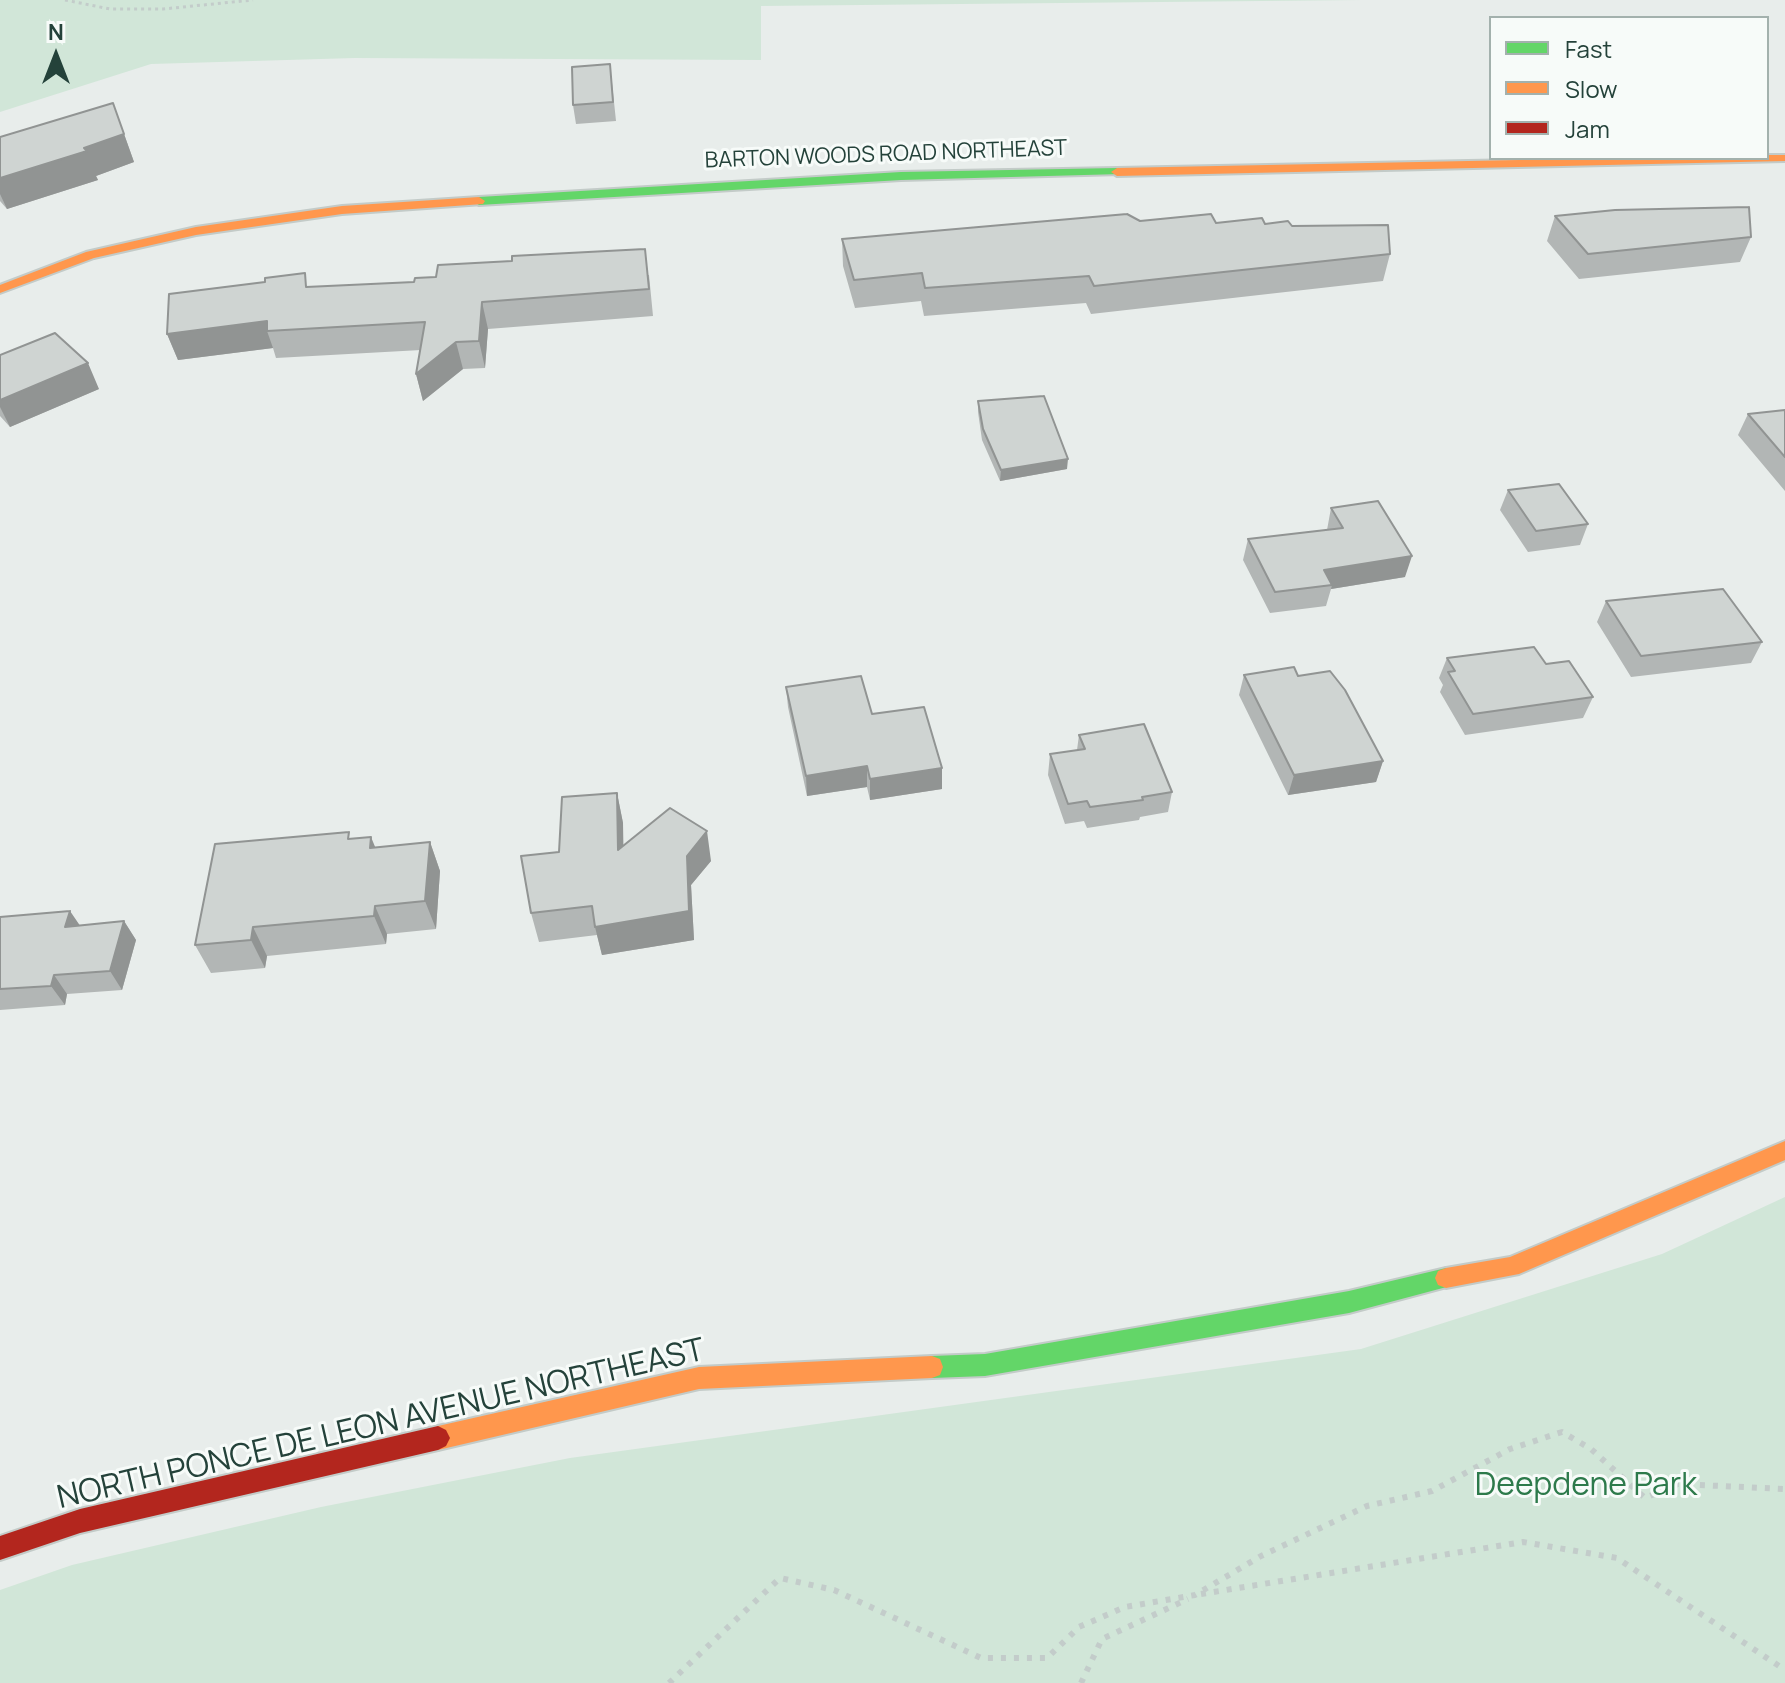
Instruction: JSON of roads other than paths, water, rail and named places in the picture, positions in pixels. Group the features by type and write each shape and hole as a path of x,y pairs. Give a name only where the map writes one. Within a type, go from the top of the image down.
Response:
{"street":[{"name":"BARTON WOODS ROAD NORTHEAST","path":"0,289 90,255 196,231 342,210 679,187 901,176 1687,160"},
{"name":"NORTH PONCE DE LEON AVENUE NORTHEAST","path":"0,1548 80,1521 699,1378 985,1365 1349,1302 1445,1278 1511,1267 1785,1150"}],"park label":[{"name":"Deepdene Park","path":"1586,1486"}]}
